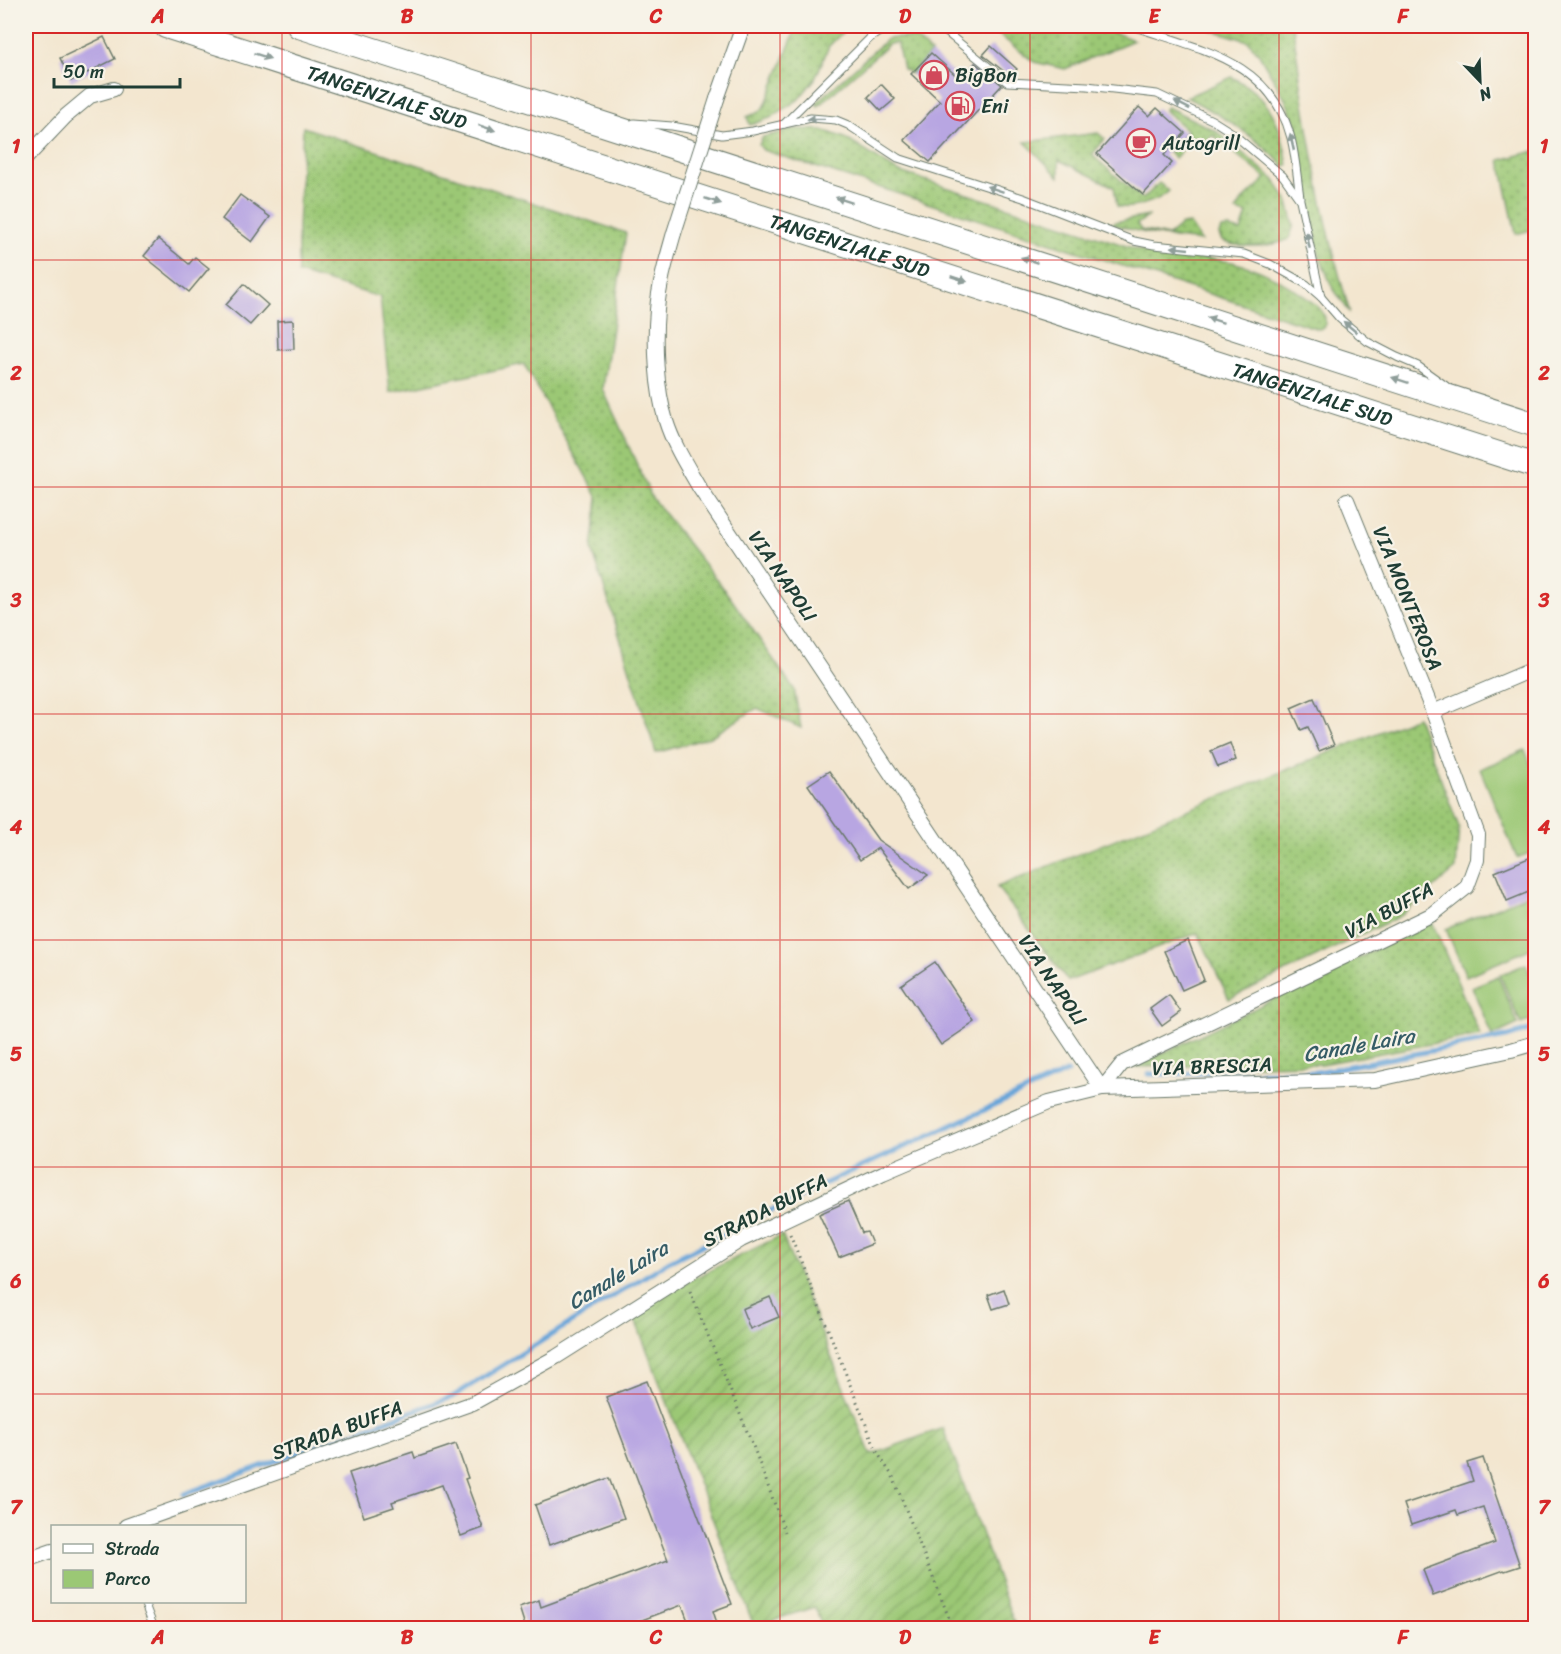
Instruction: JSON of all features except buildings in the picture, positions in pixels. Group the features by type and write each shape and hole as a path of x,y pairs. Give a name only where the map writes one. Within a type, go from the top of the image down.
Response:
{"highway":[{"name":"TANGENZIALE SUD","path":"166,26 1536,466"},
{"name":"TANGENZIALE SUD","path":"299,26 1536,425"}],"street":[{"name":"VIA NAPOLI","path":"743,26 674,233 657,310 656,349 659,388 666,421 699,487 1102,1089"},
{"path":"26,158 66,116 90,96 114,89"},
{"name":"VIA MONTEROSA","path":"1347,500 1433,712"},
{"path":"1433,712 1536,668"},
{"name":"VIA BUFFA","path":"1102,1089 1122,1064 1433,914 1467,886 1477,860 1478,835 1433,712"},
{"name":"VIA BRESCIA","path":"1102,1089 1375,1080 1536,1043"},
{"name":"STRADA BUFFA","path":"132,1525 473,1403 556,1358 741,1240 883,1173 1049,1102 1102,1089"},
{"path":"26,1560 51,1551"}],"lane":[{"path":"783,124 870,38 889,26"},
{"path":"934,26 940,27 1007,82 1087,86 1157,94 1172,100 1231,132 1283,176 1300,200"},
{"path":"1132,26 1230,60 1259,81 1274,100 1288,127 1294,151 1300,200 1321,297"},
{"path":"595,120 672,126 722,135 811,118 837,120 898,158 1023,198 1134,241 1244,254 1257,258 1306,284 1340,319 1368,342 1418,366 1470,403"},
{"path":"144,1603 154,1629"}],"path":[{"path":"784,1220 877,1452 893,1477 953,1629"},
{"path":"683,1275 755,1451 785,1532"}],"green space":[{"path":"797,26 849,26 829,46 815,79 798,100 770,118 750,125 747,117 759,112 765,106"},
{"path":"1007,26 1097,26 1134,40 1065,69 1034,62 994,31"},
{"path":"1199,26 1285,26 1293,28 1316,172 1331,242 1350,313 1332,287 1319,255 1295,122 1285,99 1259,54 1248,41"},
{"path":"915,38 931,53 911,74 903,69 897,43 889,44 818,106 816,103 887,39"},
{"path":"1232,77 1256,94 1272,113 1282,136 1288,165 1284,166 1238,127 1186,97"},
{"path":"1167,107 1216,131 1275,180 1288,202 1294,225 1289,239 1256,246 1229,244 1222,241 1219,235 1221,229 1241,231 1247,214 1236,211 1242,201 1266,178 1212,135 1204,144 1195,136 1175,158 1169,153 1188,131 1164,110"},
{"path":"303,127 626,233 603,389 652,498 730,597 794,689 801,728 757,708 710,737 656,753 592,549 598,498 524,364 390,392 380,297 298,273"},
{"path":"795,129 822,130 834,134 845,138 897,171 1139,250 1220,260 1252,268 1281,281 1315,304 1324,314 1324,328 1318,329 763,150 759,145 763,137"},
{"path":"1098,133 1105,139 1092,155 1143,199 1159,183 1169,191 1144,204 1129,207 1117,206 1114,187 1059,160 1059,177 1025,142"},
{"path":"1535,151 1535,229 1516,234 1500,160"},
{"path":"1149,216 1137,224 1141,230 1168,236 1181,225 1190,224 1201,241 1157,235 1113,224"},
{"path":"1417,717 1459,827 1456,869 1400,916 1229,999 1198,933 1068,981 997,887"},
{"path":"1525,750 1535,775 1535,851 1517,858 1480,769"},
{"path":"1534,892 1536,897 1535,947 1466,976 1446,929"},
{"path":"1432,922 1480,1035 1321,1064 1134,1067"},
{"path":"1526,964 1535,986 1535,1018 1521,1024 1500,975"},
{"path":"1498,976 1518,1024 1492,1036 1472,987"},
{"path":"782,1235 871,1455 943,1428 1016,1628 823,1628 815,1607 754,1626 631,1309"}],"waterway":[{"name":"Canale Laira","path":"1149,1074 1317,1072 1506,1037 1536,1028"},
{"name":"Canale Laira","path":"184,1494 452,1397 668,1262 824,1184 1067,1072"}],"place":[{"name":"BigBon","path":"934,75"},
{"name":"Eni","path":"960,106"},
{"name":"Autogrill","path":"1141,143"}]}
